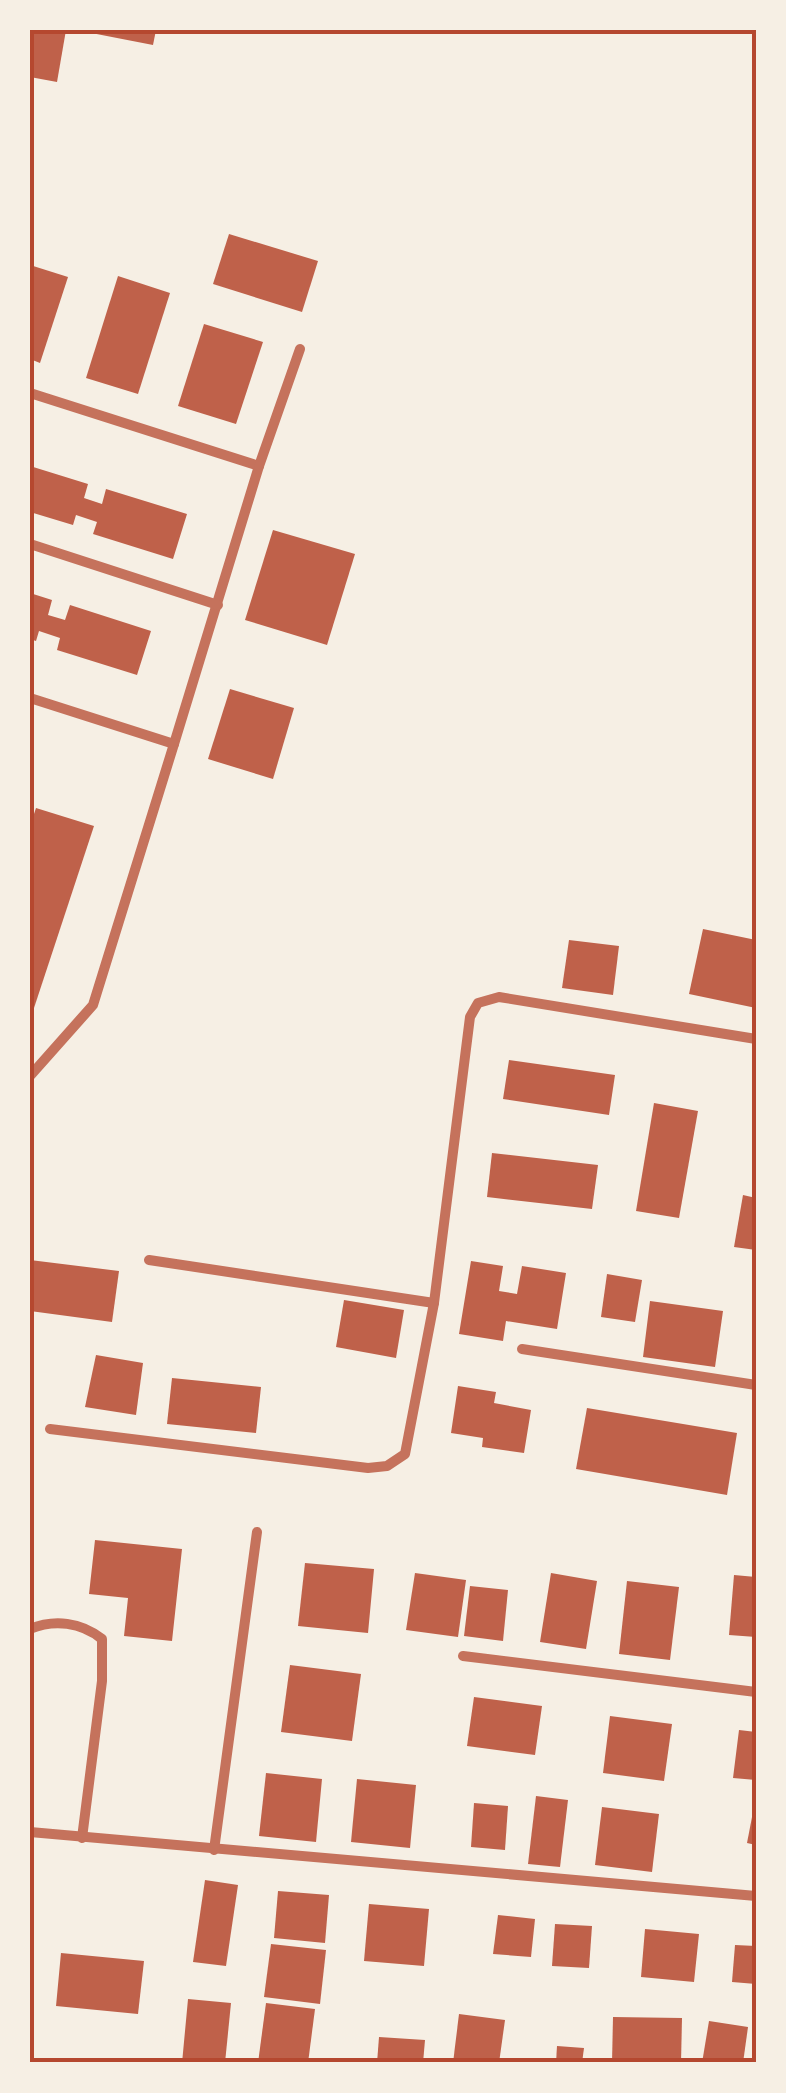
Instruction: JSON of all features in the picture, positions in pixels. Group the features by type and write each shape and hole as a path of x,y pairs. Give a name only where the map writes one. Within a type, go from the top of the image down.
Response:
{"street":[{"path":"30,1076 93,1006 259,466 300,349"},
{"path":"30,393 259,466"},
{"path":"30,544 218,605"},
{"path":"30,698 174,744"},
{"path":"50,1429 368,1468 387,1466 405,1454 434,1304 470,1017 478,1003 499,997 756,1039"},
{"path":"150,1260 434,1304"},
{"path":"522,1348 756,1385"},
{"path":"214,1850 257,1532"},
{"path":"30,1630 57,1622 89,1628 102,1639 102,1680 82,1838"},
{"path":"464,1656 756,1692"},
{"path":"30,1832 756,1896"}],"building":[{"path":"30,30 66,30 57,82 30,77"},
{"path":"76,30 156,30 153,45"},
{"path":"229,234 318,261 302,312 213,284"},
{"path":"30,265 68,277 40,363 30,359"},
{"path":"118,276 170,293 138,394 86,378"},
{"path":"204,324 263,342 236,424 178,406"},
{"path":"30,466 88,484 84,498 102,504 106,489 187,514 173,559 93,534 97,522 76,515 73,525 30,512"},
{"path":"273,530 355,554 327,645 245,620"},
{"path":"30,593 52,600 48,615 65,620 70,605 151,631 137,675 57,650 60,638 39,631 36,641 30,639"},
{"path":"230,689 294,708 273,779 208,759"},
{"path":"36,808 94,826 33,1011 30,826"},
{"path":"703,929 756,940 756,1008 689,994"},
{"path":"569,940 619,946 613,995 562,988"},
{"path":"509,1060 615,1075 609,1115 503,1099"},
{"path":"654,1103 698,1111 679,1218 636,1211"},
{"path":"492,1153 598,1165 592,1209 487,1197"},
{"path":"743,1195 756,1198 756,1250 734,1247"},
{"path":"30,1260 119,1271 112,1322 30,1311"},
{"path":"471,1261 503,1266 499,1291 517,1294 522,1266 566,1273 557,1329 506,1321 503,1341 459,1334"},
{"path":"607,1274 642,1280 635,1322 601,1317"},
{"path":"344,1300 404,1310 396,1358 336,1347"},
{"path":"650,1301 723,1311 715,1367 643,1357"},
{"path":"96,1355 143,1363 136,1415 85,1407"},
{"path":"172,1378 261,1387 256,1433 167,1424"},
{"path":"458,1386 496,1392 494,1403 531,1410 524,1453 482,1447 483,1438 451,1433"},
{"path":"587,1408 737,1433 727,1495 576,1469"},
{"path":"95,1540 182,1549 172,1641 124,1636 128,1598 89,1594"},
{"path":"305,1563 374,1569 368,1633 298,1626"},
{"path":"415,1573 466,1580 458,1637 406,1630"},
{"path":"551,1573 597,1581 586,1649 540,1642"},
{"path":"734,1575 756,1577 756,1637 729,1635"},
{"path":"627,1581 679,1587 670,1660 619,1654"},
{"path":"470,1586 508,1590 503,1641 464,1636"},
{"path":"290,1665 361,1674 352,1741 281,1732"},
{"path":"474,1697 542,1706 535,1755 467,1746"},
{"path":"610,1716 672,1724 664,1781 603,1773"},
{"path":"739,1730 756,1732 756,1780 733,1778"},
{"path":"266,1773 322,1779 316,1842 259,1836"},
{"path":"357,1779 416,1785 410,1848 351,1842"},
{"path":"536,1796 568,1800 560,1867 528,1864"},
{"path":"474,1803 508,1806 505,1850 471,1847"},
{"path":"602,1807 659,1814 652,1872 595,1865"},
{"path":"752,1817 756,1817 756,1845 747,1843"},
{"path":"205,1880 238,1885 226,1966 193,1962"},
{"path":"278,1891 329,1895 325,1943 274,1938"},
{"path":"369,1904 429,1909 424,1966 364,1961"},
{"path":"498,1915 535,1919 531,1957 493,1954"},
{"path":"555,1924 592,1926 589,1968 552,1966"},
{"path":"645,1929 699,1934 694,1982 641,1977"},
{"path":"271,1944 326,1950 320,2004 264,1997"},
{"path":"735,1945 756,1946 756,1984 732,1982"},
{"path":"61,1953 144,1961 138,2014 56,2006"},
{"path":"188,1999 231,2003 225,2063 182,2063"},
{"path":"266,2003 315,2009 308,2063 258,2063"},
{"path":"459,2014 505,2020 499,2063 453,2063"},
{"path":"613,2017 682,2018 681,2063 612,2063"},
{"path":"709,2021 748,2027 743,2063 702,2063"},
{"path":"379,2037 425,2040 423,2063 377,2063"},
{"path":"557,2046 584,2048 582,2063 556,2063"}]}
